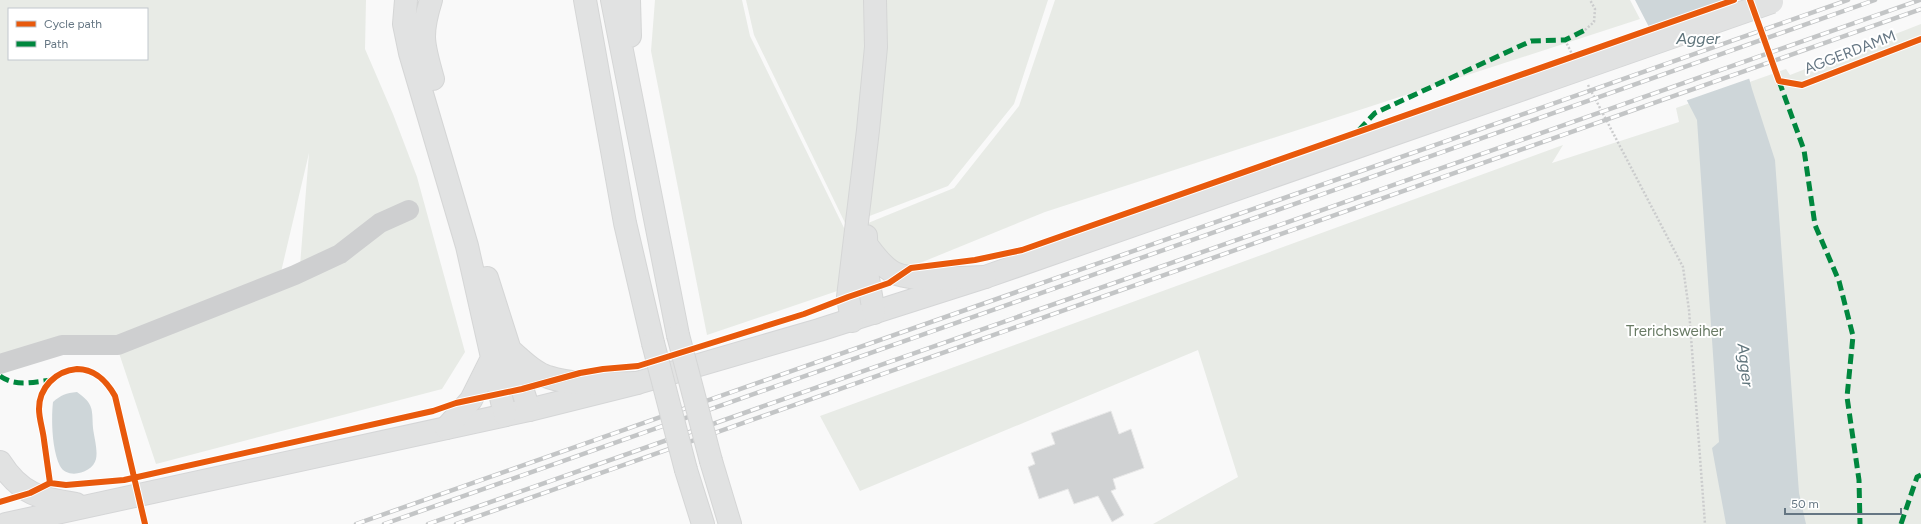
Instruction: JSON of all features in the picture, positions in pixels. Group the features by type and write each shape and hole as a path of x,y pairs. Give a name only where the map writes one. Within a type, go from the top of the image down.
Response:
{"main road":[{"path":"406,0 404,24 410,53 467,246 501,354 529,410"},
{"path":"431,0 424,22 423,44 476,242 501,354 505,415"},
{"path":"570,0 574,8 584,65 603,98"},
{"path":"584,0 625,224 686,470 703,524"},
{"path":"612,0 678,335 711,461 730,524"},
{"path":"629,0 634,111"},
{"path":"852,320 848,296 868,130 876,47 875,0"},
{"path":"874,313 868,272 866,244 867,210 885,55 887,0"},
{"path":"6,524 529,410 637,383 852,320 985,277 1774,1"},
{"path":"866,244 880,262 892,272 903,276 921,278 985,277"},
{"path":"501,354 526,364 546,377 572,382 637,383"},
{"path":"446,428 471,400 501,354"},
{"path":"0,462 8,475 30,493 42,498 85,506"}],"lane":[{"path":"0,364 62,345 118,345 295,275 340,254 380,223 409,210"}],"path":[{"path":"1585,30 1594,22 1595,9 1590,0"},
{"path":"1565,40 1572,54"},
{"path":"1586,83 1683,267 1689,310 1705,524"}],"green space":[{"path":"0,0 366,0 365,49 393,114 417,177 465,352 442,389 156,464 118,350 299,278 309,153 281,272 118,337 0,373"},
{"path":"655,0 742,0 750,36 846,232 954,188 1019,106 1055,0 1630,0 1640,19 1045,212 920,263 707,335 651,51"},
{"path":"746,0 1048,0 1014,104 948,186 846,225 754,35"},
{"name":"Trerichsweiher","path":"1921,24 1921,524 1153,524 1238,477 1198,350 860,491 820,416 1563,145 1552,163 1679,122 1676,108 1786,69 1790,75"}],"water":[{"name":"Agger","path":"1635,0 1728,0 1752,89 1775,160 1799,493 1806,524 1726,524 1712,448 1719,442 1697,120"},
{"path":"77,392 87,400 91,407 96,459 90,468 74,474 63,470 57,459 52,426 52,409 53,402 64,395"}],"pier":[{"path":"1730,0 1751,78 1685,101 1647,28"}],"building":[{"path":"1111,411 1119,434 1131,429 1144,468 1113,479 1116,489 1111,491 1124,515 1112,522 1098,496 1074,504 1068,489 1039,499 1028,467 1035,464 1031,453 1055,444 1051,433"}],"railway":[{"path":"356,524 1848,0"},
{"path":"384,524 1875,0"},
{"path":"428,524 1920,0"},
{"path":"456,524 1921,9"}],"marked path":[{"path":"1359,130 1375,113 1531,41 1565,40 1585,30"},
{"path":"1779,81 1804,150 1815,225 1839,281 1853,336 1847,397 1859,480 1860,524"},
{"path":"0,376 12,382 18,383 51,380"},
{"path":"1901,524 1917,477 1921,475"}],"cycle path":[{"path":"0,502 30,493 50,483 66,485 124,480 433,411 456,403 522,389 580,373 603,369 638,366 804,314 889,283 911,268 975,260 1022,250 1734,0"},
{"name":"AGGERDAMM","path":"1750,0 1779,81 1802,85 1921,39"},
{"path":"50,483 39,413 42,394 50,382 62,373 77,369 90,371 100,377 115,396 145,524"}]}
